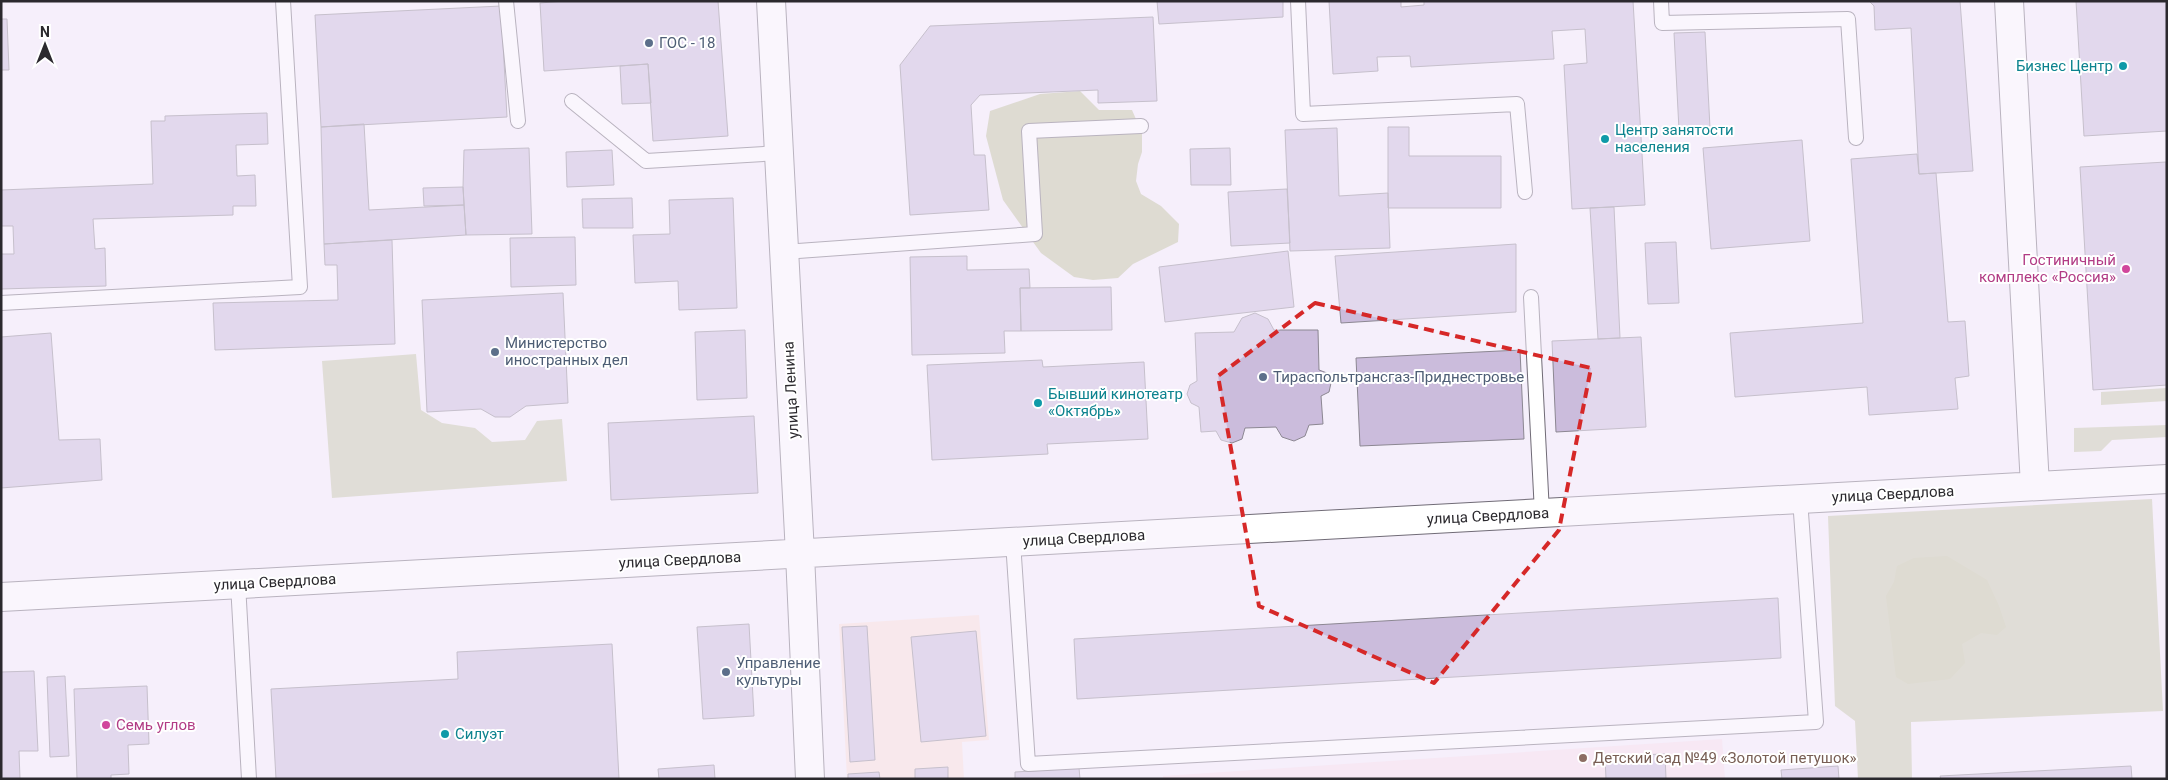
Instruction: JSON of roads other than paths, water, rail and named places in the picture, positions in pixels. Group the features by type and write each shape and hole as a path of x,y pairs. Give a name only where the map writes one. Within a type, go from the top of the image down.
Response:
{"street":[{"name":"улица Ленина","path":"770,1 800,554 810,779"},
{"path":"2009,1 2035,486"},
{"name":"улица Свердлова","path":"1,597 2167,479"}],"lane":[{"path":"1,303 300,287 283,1"},
{"path":"506,1 518,121"},
{"path":"1298,1 1303,114 1518,104 1525,192"},
{"path":"1661,1 1662,23 1848,20 1856,138"},
{"path":"572,101 646,160 778,153"},
{"path":"784,252 1035,234 1029,131 1141,126"},
{"path":"1531,297 1542,513"},
{"path":"1013,542 1028,764 1806,723 1816,722 1800,499"},
{"path":"238,584 249,779"}],"place":[{"name":"ГОС - 18","path":"649,43"},
{"name":"Бизнес Центр","path":"2123,66"},
{"name":"Центр занятости населения","path":"1605,139"},
{"name":"Гостиничный комплекс «Россия»","path":"2126,269"},
{"name":"Министерство иностранных дел","path":"495,352"},
{"name":"Тираспольтрансгаз-Приднестровье","path":"1263,377"},
{"name":"Бывший кинотеатр «Октябрь»","path":"1038,403"},
{"name":"Управление культуры","path":"726,672"},
{"name":"Семь углов","path":"106,725"},
{"name":"Силуэт","path":"445,734"},
{"name":"Детский сад №49 «Золотой петушок»","path":"1583,758"}]}
